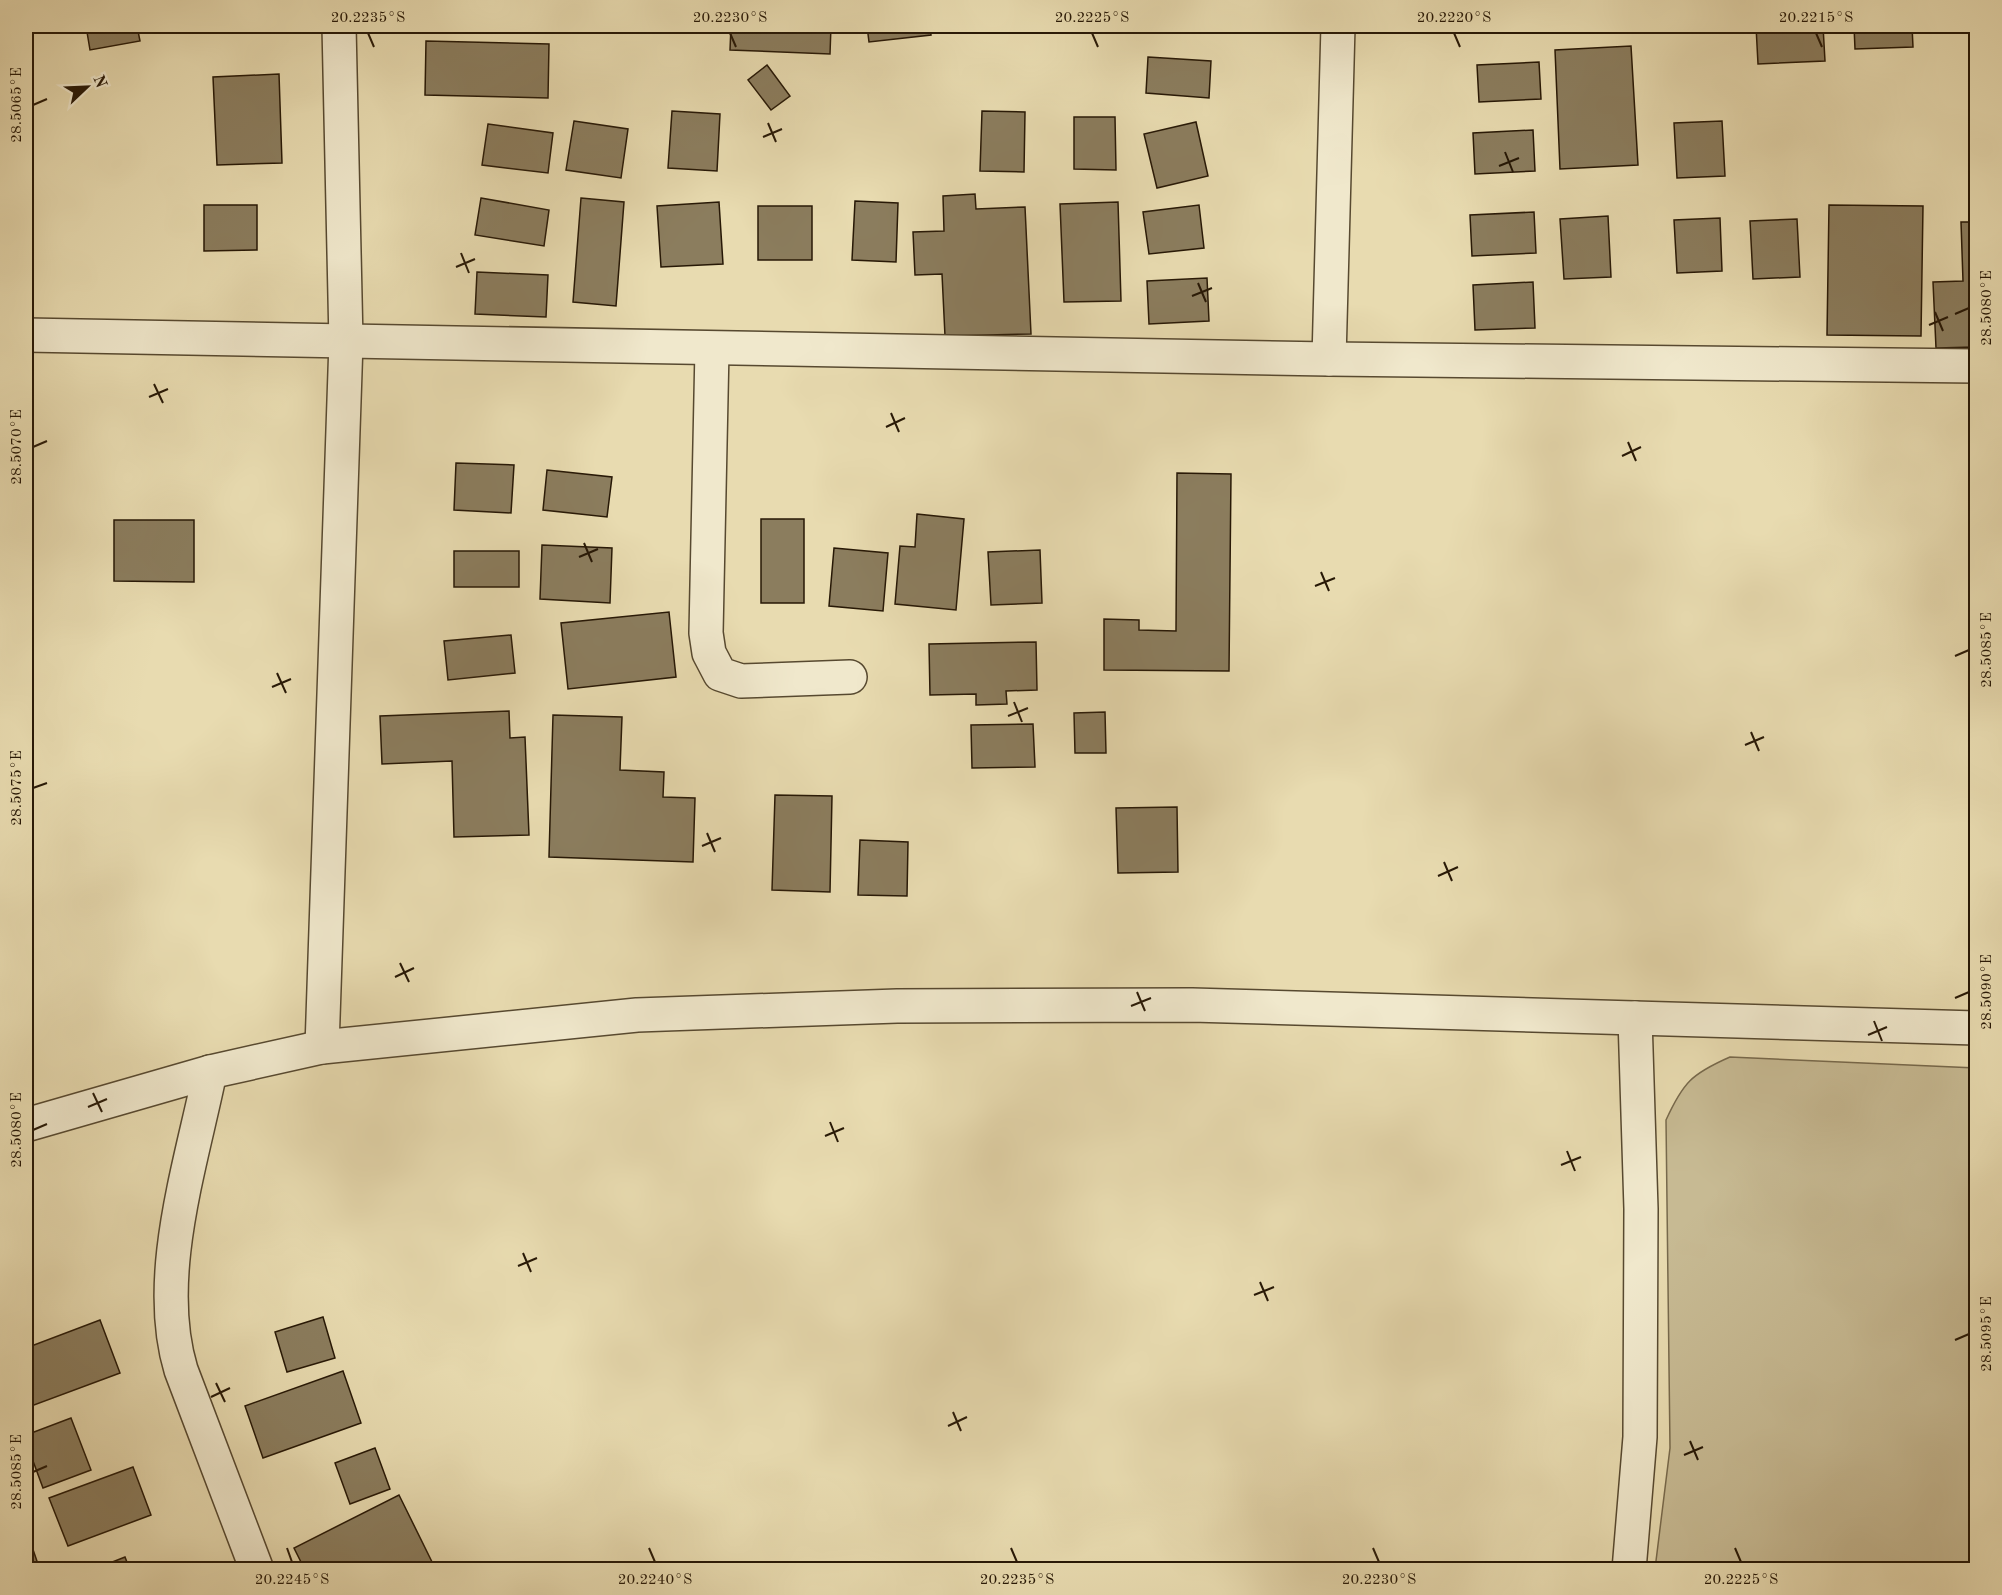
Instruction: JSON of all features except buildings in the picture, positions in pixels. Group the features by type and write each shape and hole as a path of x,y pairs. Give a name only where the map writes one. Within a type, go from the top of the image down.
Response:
{"street":[{"path":"322,1047 346,342 339,26"},
{"path":"1329,359 1338,26"},
{"path":"26,335 1329,359 1977,366"},
{"path":"712,348 706,601 709,653 720,674 741,681 850,677"},
{"path":"26,1125 210,1072 322,1047 637,1015 897,1006 1192,1005 1977,1028"},
{"path":"1629,1569 1640,1437 1641,1209 1635,1018"},
{"path":"210,1072 178,1229 169,1310 174,1348 181,1370 257,1569"}],"shaded area":[{"path":"1730,1057 1976,1068 1976,1569 1655,1569 1670,1448 1666,1120 1683,1088 1690,1081 1706,1069"}]}
